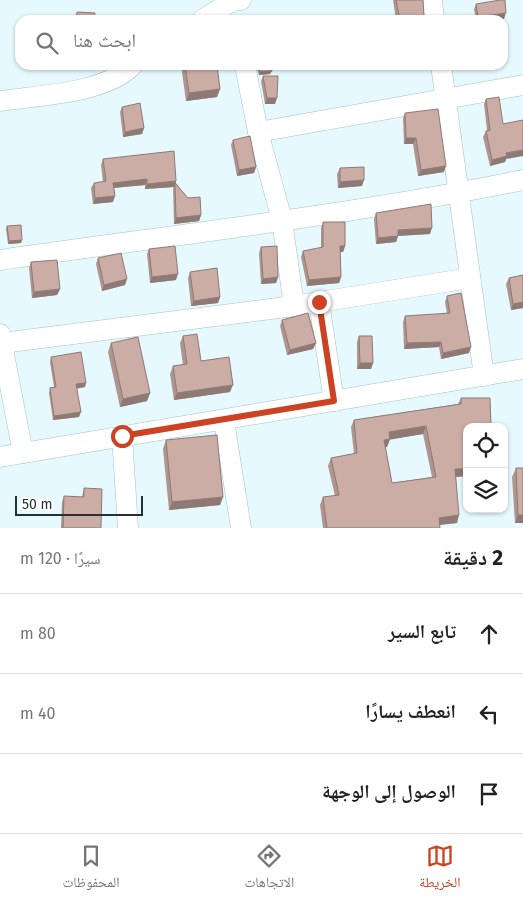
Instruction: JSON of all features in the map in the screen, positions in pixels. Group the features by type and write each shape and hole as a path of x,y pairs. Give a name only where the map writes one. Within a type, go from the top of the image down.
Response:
{"street":[{"path":"432,0 434,15"},
{"path":"213,15 235,5"},
{"path":"0,101 105,82 125,74 129,70"},
{"path":"246,70 258,132 282,220 294,306"},
{"path":"442,70 484,376"},
{"path":"258,132 523,85"},
{"path":"0,260 282,220 458,193 523,180"},
{"path":"23,453 1,339 294,306 470,278"},
{"path":"319,302 334,401"},
{"path":"0,457 224,421 523,369"},
{"path":"224,421 241,528"},
{"path":"122,436 128,528"}],"building":[{"path":"396,0 423,0 424,15 399,15"},
{"path":"505,0 506,13 478,15 476,4"},
{"path":"77,12 95,13 95,15 77,15"},
{"path":"186,70 218,70 220,89 189,93"},
{"path":"259,70 272,71 260,72"},
{"path":"263,76 278,76 277,98 267,98"},
{"path":"499,97 503,124 523,120 523,150 506,153 507,156 492,160 486,131 490,130 486,99"},
{"path":"140,103 144,128 125,132 122,107"},
{"path":"438,109 446,166 421,170 416,138 406,138 405,113"},
{"path":"250,136 256,167 239,170 233,140"},
{"path":"174,151 176,181 147,184 147,179 113,183 115,196 95,198 94,183 106,181 103,159"},
{"path":"364,167 364,180 340,182 340,168"},
{"path":"175,183 188,198 200,197 201,215 176,218"},
{"path":"431,204 432,228 398,230 398,236 378,238 376,213"},
{"path":"323,222 345,222 345,246 340,246 341,277 309,280 303,251 323,247"},
{"path":"21,225 22,240 9,241 7,226"},
{"path":"175,246 178,274 152,277 149,249"},
{"path":"277,246 278,277 263,279 261,247"},
{"path":"121,253 127,279 104,285 98,258"},
{"path":"57,260 60,289 34,292 31,262"},
{"path":"217,268 220,297 194,301 190,272"},
{"path":"523,275 523,302 513,304 509,278"},
{"path":"461,293 471,347 443,353 441,342 407,343 405,316 450,313 447,296"},
{"path":"308,313 316,343 290,350 282,320"},
{"path":"197,334 201,361 229,357 233,385 177,393 173,366 187,364 183,336"},
{"path":"359,336 372,336 373,363 360,363"},
{"path":"138,337 150,393 123,399 111,343"},
{"path":"81,352 86,383 76,384 81,412 54,416 50,388 56,387 51,357"},
{"path":"461,398 490,398 491,423 463,423 463,469 455,469 459,515 439,518 440,528 327,528 323,497 339,495 331,458 357,453 354,420 461,404","holes":["426,426 436,477 392,483 384,440 390,439 389,432"]},
{"path":"217,435 223,497 172,502 166,440"},
{"path":"516,468 523,468 523,515 518,515"},
{"path":"84,488 102,489 101,528 63,528 64,496 84,497"}],"route":[{"path":"122,436 224,421 334,401 319,302"}]}
